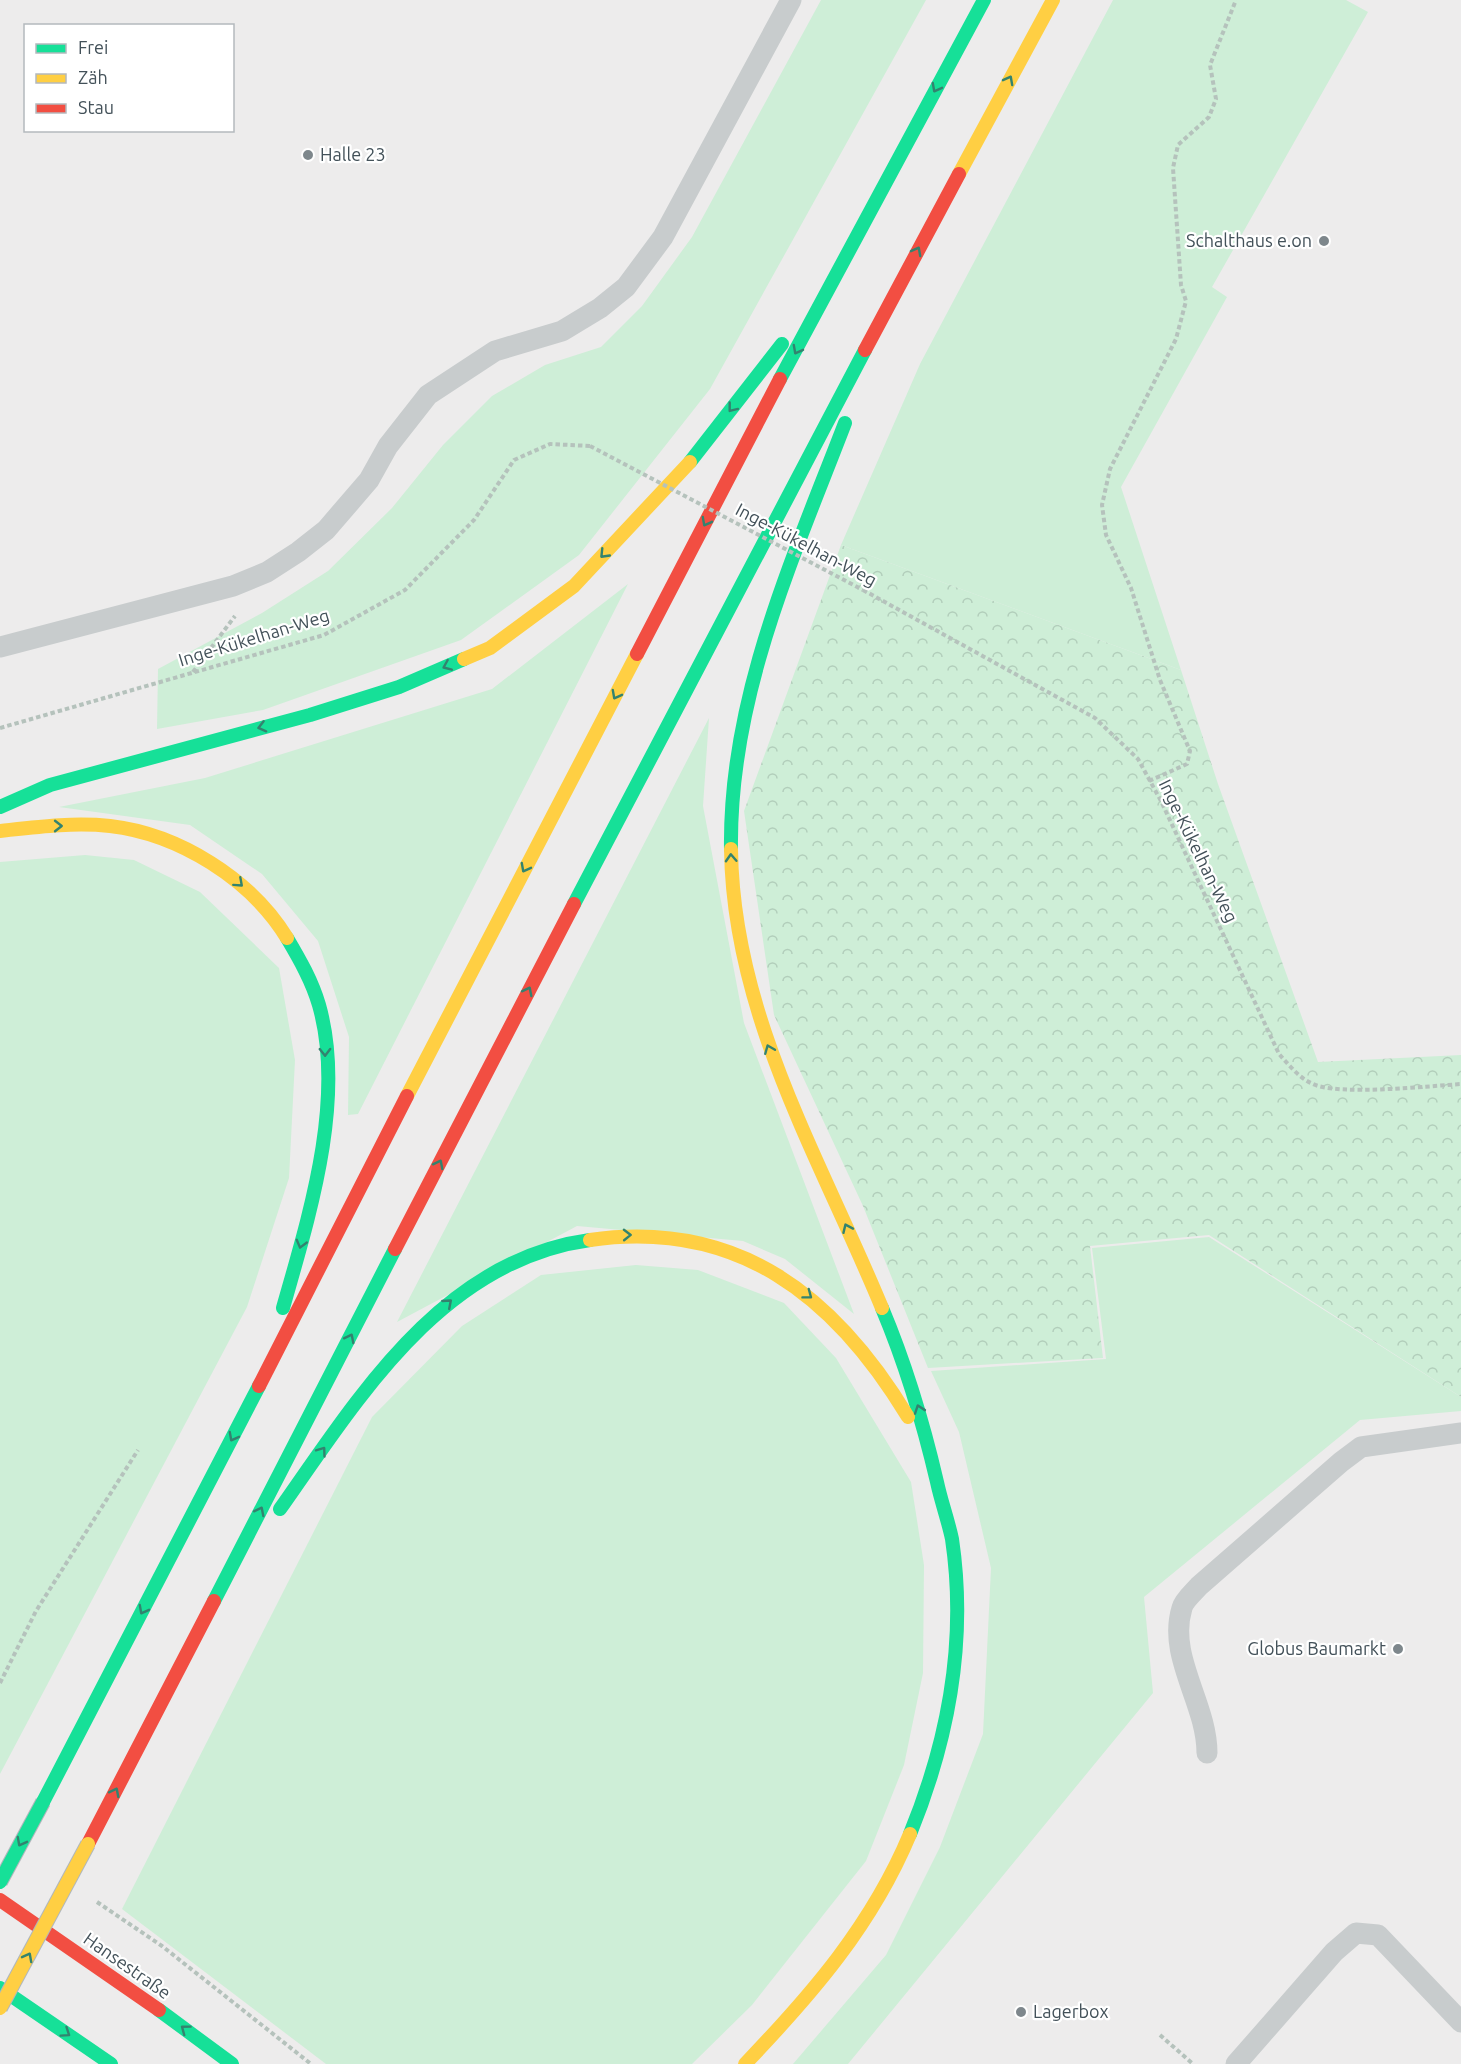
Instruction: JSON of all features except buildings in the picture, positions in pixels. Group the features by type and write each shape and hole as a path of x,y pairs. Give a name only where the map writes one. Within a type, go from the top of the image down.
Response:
{"main road":[{"path":"0,1882 261,1385 434,1042 833,279 984,0"},
{"path":"0,2008 88,1844 675,708 889,303 1053,0"},
{"path":"0,807 50,785 310,715 399,687 490,648 574,586 679,476 833,279"},
{"path":"745,2064 800,2006 848,1948 885,1887 926,1800 942,1741 954,1663 956,1601 952,1541 922,1417 892,1329 765,1037 747,970 738,916 728,822 737,741 765,639 889,303"},
{"path":"0,831 54,825 126,828 192,850 236,879 268,910 294,947 313,989 326,1043 323,1135 303,1238 261,1385"},
{"path":"214,1600 378,1372 418,1329 458,1296 501,1268 540,1251 581,1240 623,1234 665,1236 696,1242 747,1257 785,1277 818,1303 858,1342 890,1386 918,1434 938,1486"},
{"name":"Hansestraße","path":"0,1900 126,1985 232,2064"},
{"path":"0,1988 111,2064"}],"lane":[{"path":"0,647 233,586 267,572 326,530 347,507 369,480 409,416 428,395 495,351 562,331 600,308 626,287 663,237 791,0"},
{"path":"1207,1753 1207,1731 1181,1656 1178,1632 1182,1606 1199,1586 1361,1447 1461,1433"},
{"path":"1236,2064 1334,1952 1356,1933 1378,1935 1461,2022"}],"path":[{"path":"1149,781 1186,764 1190,751 1160,680 1131,588 1106,535 1102,505 1110,469 1176,339 1186,301 1181,285 1173,168 1178,145 1209,117 1216,99 1210,65 1236,0"},
{"name":"Inge-Kükelhan-Weg","path":"0,728 324,634 405,590 474,520 514,460 550,444 590,446 863,590 1095,718 1138,759 1279,1054 1295,1073 1315,1085 1364,1090 1461,1084"},
{"path":"194,672 267,572"},
{"path":"0,1683 36,1611 138,1450"},
{"path":"96,1901 162,1946 312,2064"},
{"path":"1160,2035 1193,2064"}],"green space":[{"path":"821,0 926,0 710,389 579,555 461,640 263,710 157,729 158,669 262,613 328,571 392,508 443,445 492,396 545,365 601,347 642,306 692,237"},
{"path":"1113,0 1346,0 1368,12 1212,287 1227,297 1121,487 1181,670 841,545 920,364"},
{"path":"841,545 1181,670 1218,784 1318,1062 1461,1055 1461,1397 1209,1235 1090,1246 1103,1358 928,1368 863,1206 774,1015 744,811"},
{"path":"628,584 358,1114 348,1115 349,1037 318,941 262,874 190,825 59,807 205,778 492,689"},
{"path":"709,718 703,806 744,1023 854,1314 785,1259 743,1241 577,1226 397,1322"},
{"path":"85,855 134,860 200,892 279,968 295,1060 289,1178 247,1307 0,1774 0,862"},
{"path":"1209,1237 1461,1397 1461,1411 1360,1420 1144,1597 1153,1693 848,2064 793,2064 886,1955 940,1847 983,1734 991,1568 959,1432 931,1371 1106,1359 1092,1248"},
{"path":"636,1265 698,1270 784,1303 836,1358 911,1482 924,1565 923,1673 904,1765 866,1861 752,2005 692,2064 326,2064 122,1909 372,1417 462,1326 541,1275"}],"traffic: fast":[{"path":"780,379 984,0"},
{"path":"690,462 782,344"},
{"path":"574,904 865,350"},
{"path":"731,849 733,793 752,684 785,579 845,423"},
{"path":"0,807 50,785 310,715 399,687 464,659"},
{"path":"283,1308 313,1197 321,1158 328,1079 326,1042 319,1005 309,979 287,938"},
{"path":"280,1509 374,1380 409,1340 448,1304 490,1275 537,1253 590,1240"},
{"path":"214,1601 395,1249"},
{"path":"882,1308 906,1372 926,1438 952,1539 956,1577 957,1615 951,1690 935,1763 910,1834"},
{"path":"43,1802 259,1386"},
{"path":"0,1882 43,1802"},
{"path":"0,1988 111,2064"},
{"path":"159,2010 232,2064"}],"traffic: slow":[{"path":"959,174 1053,0"},
{"path":"464,659 490,648 574,586 690,462"},
{"path":"407,1096 637,654"},
{"path":"0,831 96,825 136,831 162,839 187,849 233,879 254,897 287,938"},
{"path":"731,849 736,910 747,970 763,1028 808,1141 882,1308"},
{"path":"590,1240 643,1237 692,1242 736,1255 777,1275 814,1302 848,1335 879,1374 908,1417"},
{"path":"745,2064 817,1984 859,1928 895,1867 910,1834"},
{"path":"0,2008 88,1844"}],"traffic: jam":[{"path":"865,350 959,174"},
{"path":"637,654 780,379"},
{"path":"395,1249 574,904"},
{"path":"259,1386 407,1096"},
{"path":"88,1844 214,1601"},
{"path":"0,1900 159,2010"}],"place":[{"name":"Halle 23","path":"308,155"},
{"name":"Schalthaus e.on","path":"1324,241"},
{"name":"Globus Baumarkt","path":"1398,1649"},
{"name":"Lagerbox","path":"1021,2012"}]}
